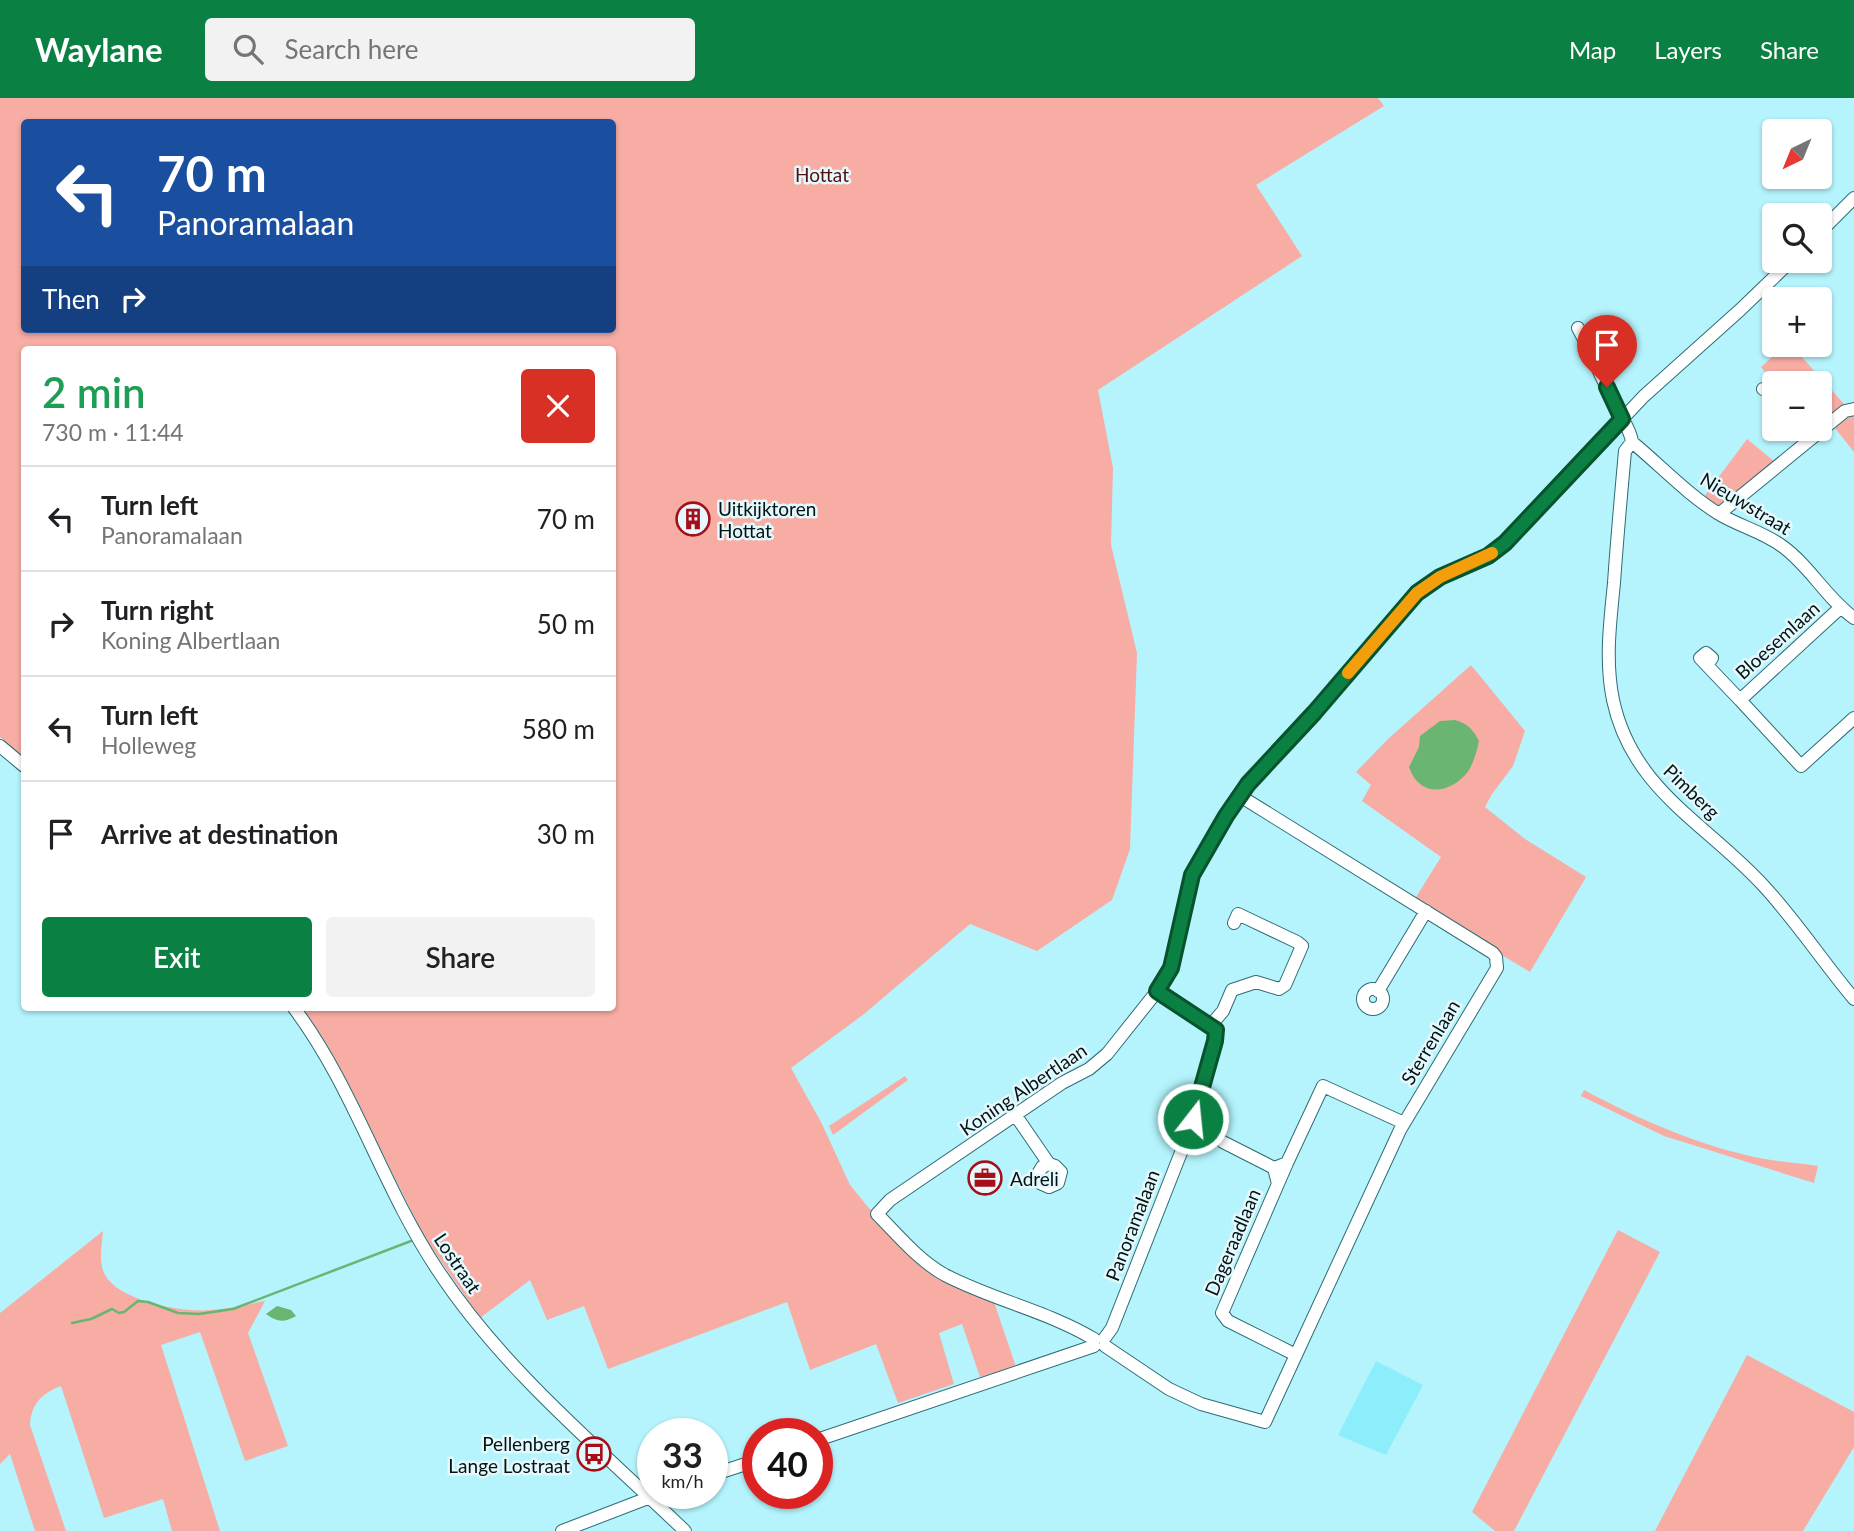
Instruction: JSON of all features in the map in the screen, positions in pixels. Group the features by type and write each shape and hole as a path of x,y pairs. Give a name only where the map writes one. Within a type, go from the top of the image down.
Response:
{"street":[{"path":"1832,220 1854,198"},
{"name":"Koning Albertlaan","path":"1099,1342 1060,1321 987,1294 944,1274 926,1262 877,1214 890,1200 1062,1083 1098,1063 1157,991 1171,968 1192,875 1240,796 1417,593 1440,577 1495,551 1644,396 1779,273"},
{"name":"Nieuwstraat","path":"1578,328 1632,442 1700,501 1719,514 1783,547 1802,563 1840,608 1854,618"},
{"path":"1832,419 1854,409"},
{"path":"1719,514 1800,441"},
{"name":"Pimberg","path":"1632,442 1625,450 1608,648 1614,701 1621,726 1650,779 1759,881 1788,912 1854,999"},
{"name":"Bloesemlaan","path":"1740,700 1840,608"},
{"name":"Bloesemlaan","path":"1707,665 1712,659 1706,653 1700,658 1801,766 1854,718"},
{"path":"0,746 21,764"},
{"name":"Sterrenlaan","path":"1099,1342 1170,1389 1190,1399 1230,1414 1265,1422 1404,1123 1497,968 1493,953 1240,796"},
{"path":"1378,991 1426,911"},
{"path":"1157,991 1211,1025 1223,1011 1232,990 1256,982 1279,989 1285,985 1302,946 1238,914 1234,923"},
{"name":"Lostraat","path":"296,1011 338,1078 416,1235 467,1312 533,1386 637,1479"},
{"name":"Panoramalaan","path":"1099,1342 1112,1328 1191,1126 1215,1041 1216,1031 1211,1025"},
{"name":"Dageraadlaan","path":"1296,1355 1228,1321 1222,1312 1287,1163 1323,1086 1404,1123"},
{"path":"1016,1116 1049,1164"},
{"name":"Dageraadlaan","path":"1223,1142 1274,1168 1287,1163"},
{"name":"Dageraadlaan","path":"1274,1168 1278,1184"},
{"path":"833,1434 1099,1342"},
{"path":"562,1531 637,1502"},
{"name":"Lostraat","path":"667,1509 685,1531"}],"shaded area":[{"path":"1455,720 1470,728 1479,741 1473,762 1467,773 1451,786 1435,790 1427,788 1414,777 1409,767 1419,747 1420,736 1440,721"},
{"path":"277,1306 291,1310 296,1316 281,1321 266,1314"},
{"path":"1376,1361 1423,1385 1386,1455 1338,1435"}],"green space":[{"name":"Hottat","path":"0,98 1378,98 1384,106 1256,185 1302,256 1098,390 1113,468 1111,545 1137,653 1130,849 1112,900 1037,951 970,924 864,1014 791,1068 822,1124 850,1185 925,1264 994,1302 1016,1367 980,1377 962,1324 939,1333 954,1384 898,1403 876,1344 810,1370 787,1302 608,1369 584,1306 547,1320 530,1280 480,1318 425,1238 336,1061 304,1011 616,1011 616,346 21,346 21,754 0,737"},
{"path":"1772,357 1802,357 1814,371 1764,371 1761,367"},
{"path":"1832,391 1844,404 1832,414"},
{"path":"1850,414 1854,415 1854,452 1834,427"},
{"path":"1747,439 1775,462 1720,507 1703,498"},
{"path":"1471,665 1525,731 1513,766 1485,807 1525,839 1586,877 1530,972 1413,902 1441,857 1362,801 1371,785 1356,772 1388,739"},
{"path":"905,1076 908,1080 833,1135 829,1126"},
{"path":"1584,1090 1649,1122 1719,1148 1765,1159 1818,1166 1814,1183 1664,1136 1581,1096"},
{"path":"1618,1230 1660,1252 1514,1531 1495,1531 1472,1512"},
{"path":"103,1231 103,1270 112,1284 124,1292 169,1307 199,1310 224,1309 265,1301 248,1333 288,1446 245,1461 200,1332 161,1345 220,1531 172,1531 163,1499 104,1518 61,1386 48,1392 35,1405 30,1425 66,1531 35,1531 10,1454 0,1464 0,1313"},
{"path":"1747,1355 1854,1412 1854,1447 1803,1531 1655,1531"}],"waterway":[{"path":"72,1323 91,1319 112,1309 119,1313 124,1312 138,1301 178,1313 199,1314 233,1309 411,1241"}],"slow traffic":[{"path":"1348,673 1417,593 1440,577 1492,553"}],"place":[{"name":"Uitkijktoren Hottat","path":"693,519"},
{"name":"Adreli","path":"985,1178"},
{"name":"Pellenberg Lange Lostraat","path":"594,1454"}],"route":[{"path":"1193,1119 1216,1030 1157,991 1171,968 1189,885 1198,864 1248,784 1314,713 1401,609 1417,593 1440,577 1488,556 1505,543 1622,419 1607,387"}]}
